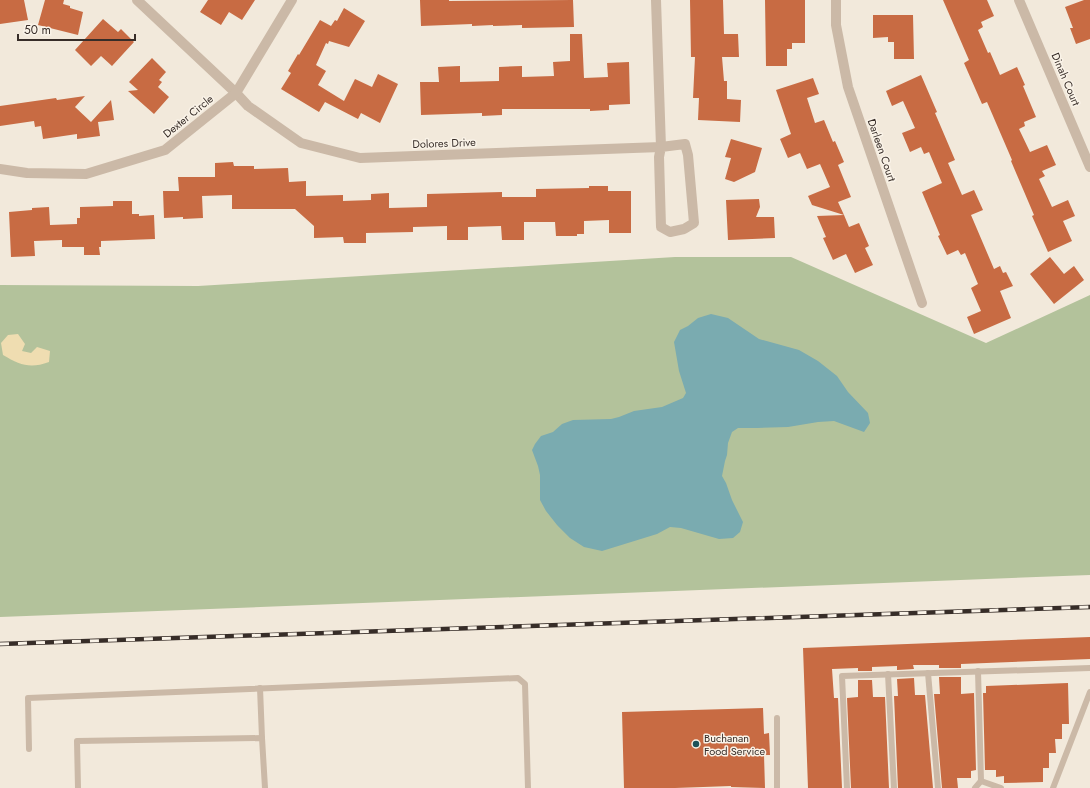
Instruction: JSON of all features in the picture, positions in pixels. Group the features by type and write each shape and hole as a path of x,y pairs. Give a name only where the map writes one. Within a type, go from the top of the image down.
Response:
{"street":[{"name":"Dolores Drive","path":"137,0 248,106 301,143 360,158 661,147 685,144 688,155 694,223 684,229 670,232 661,227 658,157 661,147"},
{"name":"Dexter Circle","path":"0,169 27,173 86,174 165,150 236,93 292,0"},
{"path":"656,0 661,147"},
{"name":"Darleen Court","path":"836,0 836,25 848,87 922,303"},
{"name":"Dinah Court","path":"1019,0 1090,167"}],"lane":[{"path":"847,788 842,676 1090,668"},
{"path":"975,788 981,781 978,671"},
{"path":"928,673 938,788"},
{"path":"888,674 894,788"},
{"path":"29,749 28,698 518,678 525,684 528,788"},
{"path":"260,688 265,788"},
{"path":"1054,788 1090,692"},
{"path":"777,718 777,788"},
{"path":"78,788 77,741 262,738"},
{"path":"981,781 1002,788"}],"green space":[{"path":"675,257 791,257 986,343 1090,295 1090,575 0,617 0,285 198,286"}],"sand":[{"path":"18,334 25,344 22,351 31,353 37,347 50,351 49,362 36,365 25,365 3,355 1,343 8,335"}],"water":[{"path":"711,314 728,318 759,339 799,350 818,361 837,376 848,392 868,413 870,423 864,432 834,421 788,427 738,428 732,432 728,443 722,476 743,522 740,532 733,538 719,539 681,528 670,527 657,534 602,551 584,547 570,538 557,525 546,511 540,500 540,475 532,450 535,444 541,436 553,432 562,424 573,420 611,419 634,411 662,407 683,398 686,393 679,371 674,342 680,330 698,318"}],"building":[{"path":"0,0 24,0 28,20 0,24"},
{"path":"45,0 64,0 63,4 83,12 78,35 38,25"},
{"path":"208,0 255,0 242,20 229,12 221,25 200,12"},
{"path":"420,0 573,0 574,27 522,28 522,25 472,26 472,24 421,26"},
{"path":"690,0 723,0 724,34 738,34 739,57 722,57 724,81 727,81 727,99 741,100 740,122 698,120 699,98 693,98 695,57 691,57"},
{"path":"765,0 805,0 805,43 792,43 792,49 787,49 787,66 766,66"},
{"path":"943,0 987,0 994,16 981,22 983,27 978,30 1000,75 1017,67 1036,117 1024,122 1025,126 1019,129 1030,152 1047,145 1056,165 1042,171 1045,176 1039,179 1052,207 1068,200 1075,216 1063,221 1072,241 1048,252 1032,216 1034,215 1011,161 1012,160 987,102 982,104 964,63 969,60"},
{"path":"1084,0 1090,0 1090,39 1076,44 1070,28 1073,28 1065,7"},
{"path":"344,8 365,21 349,47 329,41 328,44 326,43 316,65 326,71 318,85 344,101 355,79 372,87 378,74 398,84 380,123 361,113 358,119 325,102 319,112 281,89 291,73 288,71 320,20 331,26 335,20 337,21"},
{"path":"873,15 913,15 914,59 894,59 894,42 888,42 888,37 873,38"},
{"path":"103,19 118,32 121,29 134,42 112,66 101,56 91,66 75,50"},
{"path":"570,34 582,34 584,78 608,77 607,63 629,62 630,104 609,105 609,110 590,111 590,109 502,109 502,115 482,116 482,113 421,115 420,82 439,82 438,67 460,66 460,82 499,81 499,67 522,66 522,77 554,76 553,62 570,61"},
{"path":"152,58 166,72 159,80 162,82 158,87 169,97 154,114 128,91 138,90 129,82"},
{"path":"921,75 955,160 948,163 962,195 974,190 983,210 971,215 994,269 1000,266 1003,273 1006,272 1013,286 1000,291 1011,318 974,334 967,317 981,311 971,288 978,284 965,253 961,255 958,250 947,255 938,236 940,235 922,192 942,183 929,152 924,154 921,147 910,152 902,133 915,128 903,101 892,106 886,91"},
{"path":"813,78 819,94 807,98 815,123 824,120 833,142 835,141 844,162 838,165 851,197 838,202 844,215 812,205 808,196 830,187 820,164 807,169 800,153 788,158 780,139 791,134 776,90"},
{"path":"85,96 75,107 91,122 111,100 114,120 98,122 100,136 77,139 77,134 43,139 41,126 35,127 34,121 0,126 0,106 56,98 57,100"},
{"path":"731,139 762,148 755,172 734,182 725,179 731,158 725,157"},
{"path":"233,162 234,166 254,166 254,169 288,168 289,182 306,181 306,196 343,195 343,201 371,200 371,194 389,193 389,208 427,207 427,194 502,192 502,197 536,197 536,189 589,188 589,186 608,186 608,191 631,191 631,233 609,233 609,220 584,221 584,234 577,234 577,236 556,236 555,222 524,222 524,240 502,240 501,226 468,227 468,240 447,240 447,226 413,227 413,232 366,233 366,243 344,243 343,237 314,238 314,226 295,209 232,209 232,195 202,196 203,218 164,218 163,191 179,191 178,177 215,177 215,163"},
{"path":"759,199 760,207 756,217 774,217 775,238 728,240 726,200"},
{"path":"113,201 132,201 132,214 139,214 139,216 154,215 155,239 101,241 101,247 99,247 100,255 84,255 84,247 62,247 62,240 34,241 35,256 11,257 9,212 49,207 50,225 77,224 77,218 80,218 80,207 113,206"},
{"path":"844,215 849,227 859,223 869,246 865,248 873,265 855,273 846,254 833,260 823,238 826,237 817,216"},
{"path":"1050,257 1064,274 1074,266 1084,280 1054,304 1030,274"},
{"path":"1090,637 1090,659 961,664 961,668 939,668 939,665 913,665 914,669 897,670 897,666 872,667 872,671 858,671 858,668 832,669 834,698 838,698 842,788 808,788 803,648"},
{"path":"939,677 961,677 961,694 974,693 976,770 971,771 971,778 957,778 958,788 942,788 934,694 940,694"},
{"path":"914,678 915,695 925,695 933,788 898,788 894,696 898,696 897,679"},
{"path":"858,680 872,680 873,697 885,697 889,788 851,788 847,698 858,697"},
{"path":"1068,683 1069,724 1062,724 1062,739 1055,739 1056,753 1049,753 1049,768 1043,768 1043,782 1004,783 1004,776 996,777 996,770 985,770 983,693 986,693 986,686"},
{"name":"Buchanan Food Service","path":"763,708 764,734 769,733 770,755 764,755 765,788 731,786 624,788 622,712"}],"railway":[{"path":"0,644 1090,607"}],"place":[{"name":"Buchanan Food Service","path":"696,744"}]}
